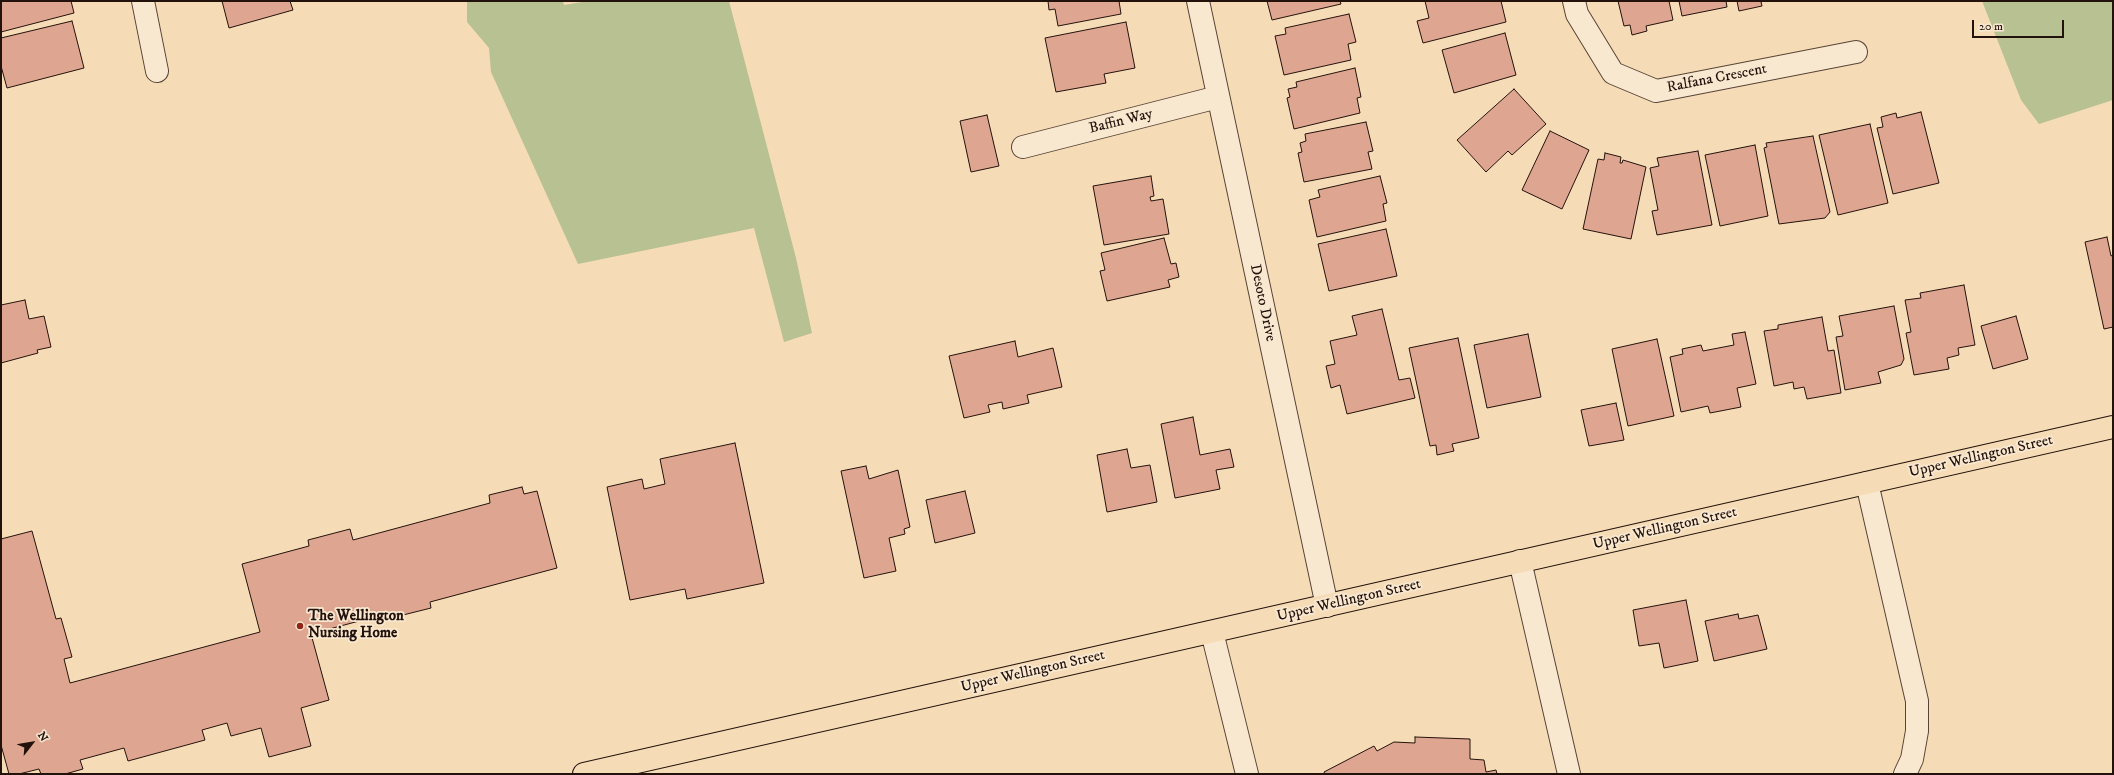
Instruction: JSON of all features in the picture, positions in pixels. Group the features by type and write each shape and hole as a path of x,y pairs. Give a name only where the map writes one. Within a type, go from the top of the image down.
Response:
{"main road":[{"name":"Upper Wellington Street","path":"584,774 615,771 1212,632 2113,427"}],"street":[{"path":"143,1 157,71"},
{"name":"Desoto Drive","path":"1198,1 1327,606"},
{"name":"Ralfana Crescent","path":"1574,1 1577,14 1613,73 1656,91 1856,52"},
{"name":"Baffin Way","path":"1023,147 1218,97"},
{"path":"1867,482 1917,701 1917,731 1912,759 1905,774"},
{"path":"1520,562 1569,774"},
{"path":"1212,632 1247,774"}],"green space":[{"path":"467,1 563,1 564,5 588,1 729,1 796,258 812,333 784,342 754,228 578,264 491,72 489,48 467,22"},
{"path":"1982,1 2113,1 2113,100 2039,124 2021,100"}],"building":[{"path":"1,1 71,1 74,13 1,32"},
{"path":"222,1 290,1 293,10 229,28"},
{"path":"1048,1 1119,1 1121,14 1058,26 1055,9 1049,10"},
{"path":"1267,1 1340,1 1341,4 1272,20"},
{"path":"1425,1 1501,1 1506,22 1423,43 1417,21 1429,18"},
{"path":"1618,1 1669,1 1673,20 1646,26 1647,31 1632,35 1630,25 1624,26"},
{"path":"1679,1 1726,1 1727,7 1682,16"},
{"path":"1737,1 1764,1 1761,2 1762,6 1739,11"},
{"path":"1349,14 1356,42 1348,44 1351,60 1284,75 1275,36 1286,34 1285,28"},
{"path":"72,21 84,68 7,88 1,66 1,38"},
{"path":"1126,22 1135,68 1104,74 1106,83 1056,92 1045,38"},
{"path":"1505,33 1516,75 1454,93 1442,50"},
{"path":"1355,68 1361,97 1357,98 1360,113 1294,129 1287,98 1290,97 1288,89 1297,87 1296,82"},
{"path":"1514,89 1546,124 1512,155 1508,151 1486,172 1457,140"},
{"path":"1921,112 1939,183 1893,194 1877,128 1883,127 1881,117 1896,113 1897,118"},
{"path":"987,115 999,166 971,172 960,121"},
{"path":"1366,122 1373,151 1368,152 1372,169 1304,182 1298,153 1302,152 1300,143 1306,141 1305,134"},
{"path":"1870,124 1888,203 1838,215 1819,135"},
{"path":"1550,131 1589,150 1562,209 1522,190"},
{"path":"1813,136 1830,212 1825,218 1779,224 1764,148 1767,147 1766,143"},
{"path":"1755,145 1768,216 1720,226 1705,155"},
{"path":"1698,151 1712,225 1657,235 1652,211 1658,210 1650,168 1659,166 1657,158"},
{"path":"1605,153 1621,157 1620,163 1622,163 1623,160 1646,167 1631,239 1583,229 1598,159 1604,160"},
{"path":"1151,176 1154,196 1150,197 1151,201 1163,199 1169,234 1104,245 1093,186"},
{"path":"1380,176 1387,203 1383,204 1386,221 1317,237 1309,200 1320,197 1318,190"},
{"path":"1386,229 1397,276 1329,291 1318,244"},
{"path":"2107,237 2111,256 2113,255 2113,327 2104,329 2085,242"},
{"path":"1164,238 1171,264 1176,263 1179,277 1168,280 1170,287 1107,301 1100,271 1105,270 1101,253"},
{"path":"1964,285 1975,345 1958,348 1959,355 1947,358 1949,369 1914,375 1906,333 1911,332 1905,300 1921,298 1920,293"},
{"path":"25,300 29,319 44,316 51,347 37,350 38,353 1,363 1,305"},
{"path":"1894,306 1904,359 1901,365 1878,372 1881,383 1845,390 1836,337 1843,336 1839,316"},
{"path":"1382,309 1399,380 1410,378 1415,398 1347,414 1340,385 1331,388 1326,366 1335,364 1330,341 1357,335 1352,316"},
{"path":"2016,316 2028,359 1993,369 1981,326"},
{"path":"1822,317 1828,351 1834,350 1841,393 1807,399 1804,387 1794,389 1793,382 1774,386 1764,331 1778,329 1778,325"},
{"path":"1745,332 1756,384 1737,388 1741,407 1710,413 1708,406 1681,412 1670,357 1683,354 1682,349 1701,345 1703,351 1734,345 1732,334"},
{"path":"1528,334 1541,397 1487,408 1474,345"},
{"path":"1458,338 1479,438 1452,444 1454,451 1437,455 1436,445 1430,446 1409,348"},
{"path":"1657,339 1674,416 1628,426 1612,349"},
{"path":"1015,341 1018,357 1053,348 1062,387 1027,395 1029,403 1003,409 1002,402 988,405 990,412 964,418 949,356"},
{"path":"1616,403 1624,440 1589,446 1581,410"},
{"path":"1193,417 1200,455 1230,449 1234,467 1216,470 1220,489 1175,498 1161,424"},
{"path":"735,443 764,583 687,599 685,589 630,600 607,487 642,479 644,489 665,484 660,459"},
{"path":"1127,449 1131,468 1150,465 1157,502 1107,512 1097,455"},
{"path":"866,466 869,479 898,470 910,527 904,529 905,534 889,538 896,571 864,578 841,471"},
{"name":"The Wellington Nursing Home","path":"522,487 524,494 537,491 557,568 430,602 431,608 387,619 385,614 311,634 329,700 301,708 311,746 269,757 261,728 231,736 227,723 202,730 205,740 128,761 124,748 80,760 83,769 65,774 41,774 39,769 19,774 9,774 1,745 1,539 32,531 56,619 61,618 72,657 64,659 70,683 260,632 242,564 309,546 308,540 350,529 353,540 490,503 489,495"},
{"path":"965,491 975,533 935,543 926,500"},
{"path":"1686,600 1698,661 1664,668 1659,643 1639,646 1633,610"},
{"path":"1738,614 1739,619 1758,615 1767,649 1714,661 1705,621"},
{"path":"1415,737 1470,739 1470,759 1484,760 1486,772 1496,770 1497,774 1325,774 1324,772 1374,746 1377,751 1394,742 1415,743"}],"place":[{"name":"The Wellington Nursing Home","path":"300,626"}]}
